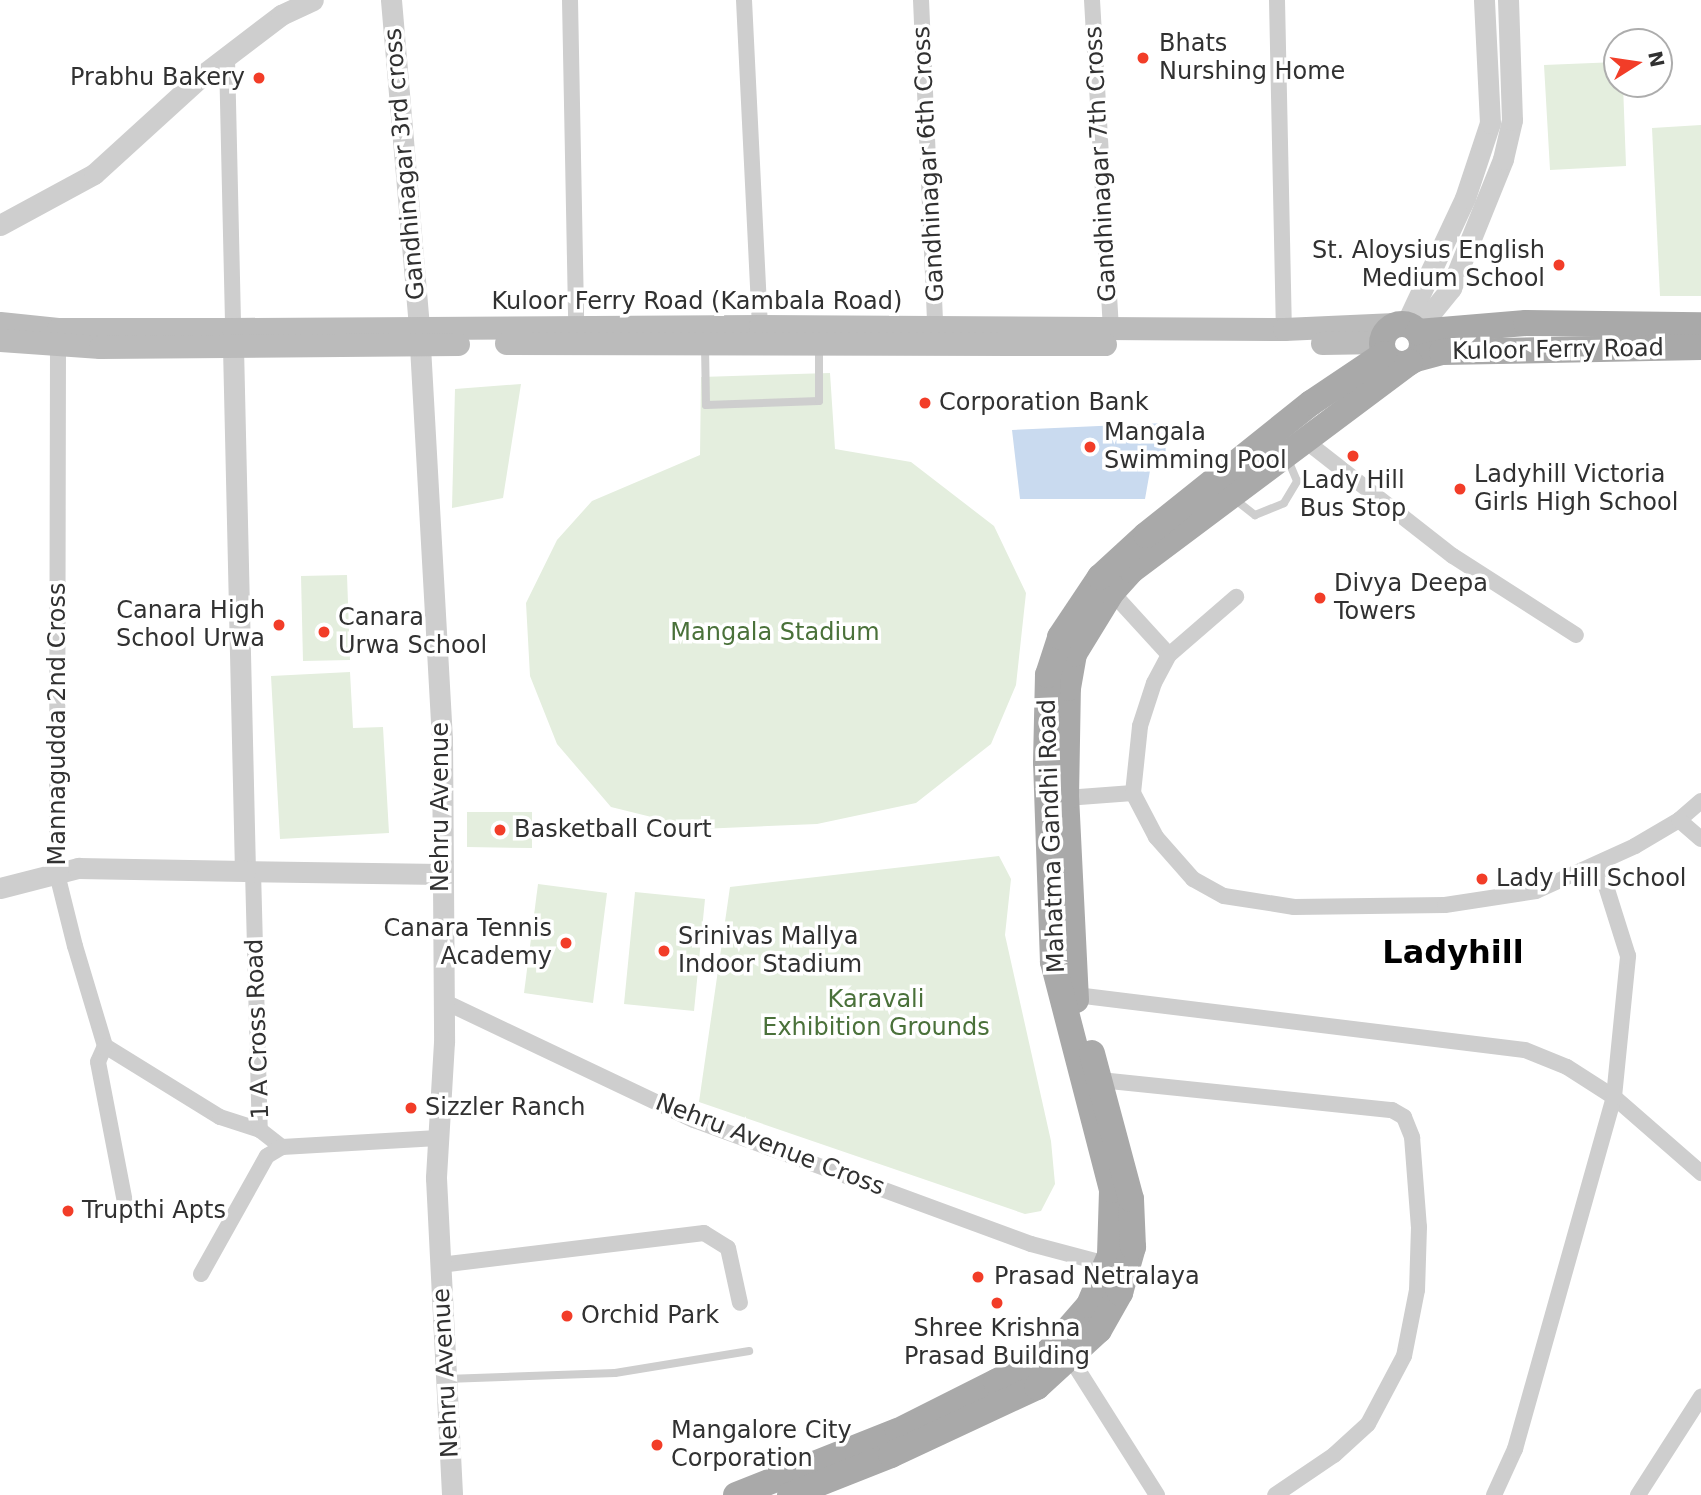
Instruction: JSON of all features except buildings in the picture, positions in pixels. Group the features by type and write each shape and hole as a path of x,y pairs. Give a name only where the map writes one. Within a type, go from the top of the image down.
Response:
{"main road":[{"name":"Kuloor Ferry Road (Kambala Road)","path":"0,323 58,329 233,338"},
{"name":"Kuloor Ferry Road","path":"1400,334 1526,323 1701,325"},
{"name":"Kuloor Ferry Road (Kambala Road)","path":"419,336 576,326 760,326 936,337 1400,334"},
{"name":"Kuloor Ferry Road (Kambala Road)","path":"0,340 58,344 233,338 419,336 819,344 1111,329 1284,329 1400,334"},
{"path":"1400,334 1398,364 1413,361"},
{"name":"Mahatma Gandhi Road","path":"789,1488 1048,1352 1089,1304 1106,1264 1112,1191 1067,994 1046,762 1048,675 1060,637 1146,535 1400,334"},
{"name":"Kuloor Ferry Road","path":"1413,361 1442,352 1701,346"},
{"name":"Mahatma Gandhi Road","path":"736,1495 789,1488 861,1467 1037,1387 1071,1359 1099,1330 1120,1293 1133,1247 1131,1199 1100,1080 1067,994 1068,688 1074,653 1105,586 1132,570 1229,494 1413,361"},
{"path":"830,1495 861,1467"}],"street":[{"path":"0,225 94,174 227,58 277,7 313,0"},
{"name":"Gandhinagar 3rd cross","path":"391,0 419,336"},
{"path":"570,0 576,326"},
{"path":"744,0 760,326"},
{"name":"Gandhinagar 6th Cross","path":"921,0 936,337"},
{"name":"Gandhinagar 7th Cross","path":"1092,0 1111,329"},
{"path":"1277,0 1284,329"},
{"path":"1400,334 1478,166 1490,123 1489,44 1485,0"},
{"path":"1400,334 1451,288 1495,185 1512,120 1513,43 1508,0"},
{"path":"1489,44 1513,43"},
{"path":"227,58 249,871"},
{"name":"Nehru Avenue","path":"419,336 442,740 440,874 443,1001 438,1139 440,1265 452,1495"},
{"name":"Mannagudda 2nd Cross","path":"58,344 57,874 105,1046"},
{"path":"1310,438 1312,446 1453,556 1576,635"},
{"path":"1105,586 1169,655"},
{"path":"1236,597 1169,655 1144,712 1133,793 1156,837 1193,879 1209,890 1246,900 1294,907 1445,905 1536,891 1599,864 1679,820 1701,801"},
{"path":"1066,798 1133,793"},
{"path":"1679,820 1701,839"},
{"path":"1494,1495 1515,1449 1614,1097 1628,956 1599,864"},
{"path":"0,888 78,868 440,874"},
{"name":"1 A Cross Road","path":"249,871 260,1130 282,1147 438,1139"},
{"path":"1067,994 1525,1050 1567,1067 1614,1097 1701,1173"},
{"name":"Nehru Avenue Cross","path":"443,1001 694,1120 1031,1244 1106,1264"},
{"path":"125,1202 100,1083 98,1062 105,1046 220,1117 260,1130"},
{"path":"1100,1080 1392,1110 1404,1117 1412,1137 1419,1227 1417,1290 1404,1356 1368,1424 1334,1455 1275,1495"},
{"path":"201,1274 267,1156 282,1147"},
{"path":"440,1265 704,1233 728,1248 740,1303"},
{"path":"1071,1359 1157,1495"},
{"path":"1637,1495 1701,1398"}],"lane":[{"path":"705,343 706,405 819,401 819,344"},
{"path":"1229,494 1255,515 1277,508 1297,484 1286,454"},
{"path":"446,1379 615,1373 749,1351"}],"green space":[{"path":"1603,63 1603,98 1624,98 1626,166 1550,170 1544,65"},
{"path":"1701,125 1701,296 1660,296 1652,128"},
{"name":"Mangala Stadium","path":"830,373 835,449 911,462 994,526 1026,593 1016,685 991,744 916,803 817,824 700,829 611,807 557,744 530,676 526,603 557,540 592,501 700,455 701,377"},
{"path":"521,384 503,498 452,508 455,389"},
{"path":"347,575 350,660 303,661 301,576"},
{"path":"350,672 353,728 383,727 389,833 280,839 271,676"},
{"name":"Basketball Court","path":"467,812 532,812 532,848 467,847"},
{"name":"Karavali Exhibition Grounds","path":"999,856 1011,879 1005,935 1051,1141 1055,1184 1041,1211 1025,1214 699,1102 730,887"},
{"name":"Canara Tennis Academy","path":"538,884 607,893 593,1003 524,993"},
{"name":"Srinivas Mallya Indoor Stadium","path":"635,892 705,899 694,1011 624,1004"}],"water":[{"name":"Mangala Swimming Pool","path":"1165,423 1166,465 1151,465 1145,499 1020,499 1012,430"}],"place":[{"name":"Bhats Nurshing Home","path":"1143,58"},
{"name":"Prabhu Bakery","path":"259,78"},
{"name":"St. Aloysius English Medium School","path":"1559,265"},
{"name":"Corporation Bank","path":"925,403"},
{"name":"Mangala Swimming Pool","path":"1090,447"},
{"name":"Lady Hill Bus Stop","path":"1353,456"},
{"name":"Ladyhill Victoria Girls High School","path":"1460,489"},
{"name":"Divya Deepa Towers","path":"1320,598"},
{"name":"Canara High School Urwa","path":"279,625"},
{"name":"Canara Urwa School","path":"324,632"},
{"name":"Basketball Court","path":"500,830"},
{"name":"Lady Hill School","path":"1482,879"},
{"name":"Canara Tennis Academy","path":"566,943"},
{"name":"Srinivas Mallya Indoor Stadium","path":"664,951"},
{"name":"Sizzler Ranch","path":"411,1108"},
{"name":"Trupthi Apts","path":"68,1211"},
{"name":"Prasad Netralaya","path":"978,1277"},
{"name":"Shree Krishna Prasad Building","path":"997,1303"},
{"name":"Orchid Park","path":"567,1316"},
{"name":"Mangalore City Corporation","path":"657,1445"}],"district":[{"name":"Ladyhill","path":"1453,952"}]}
